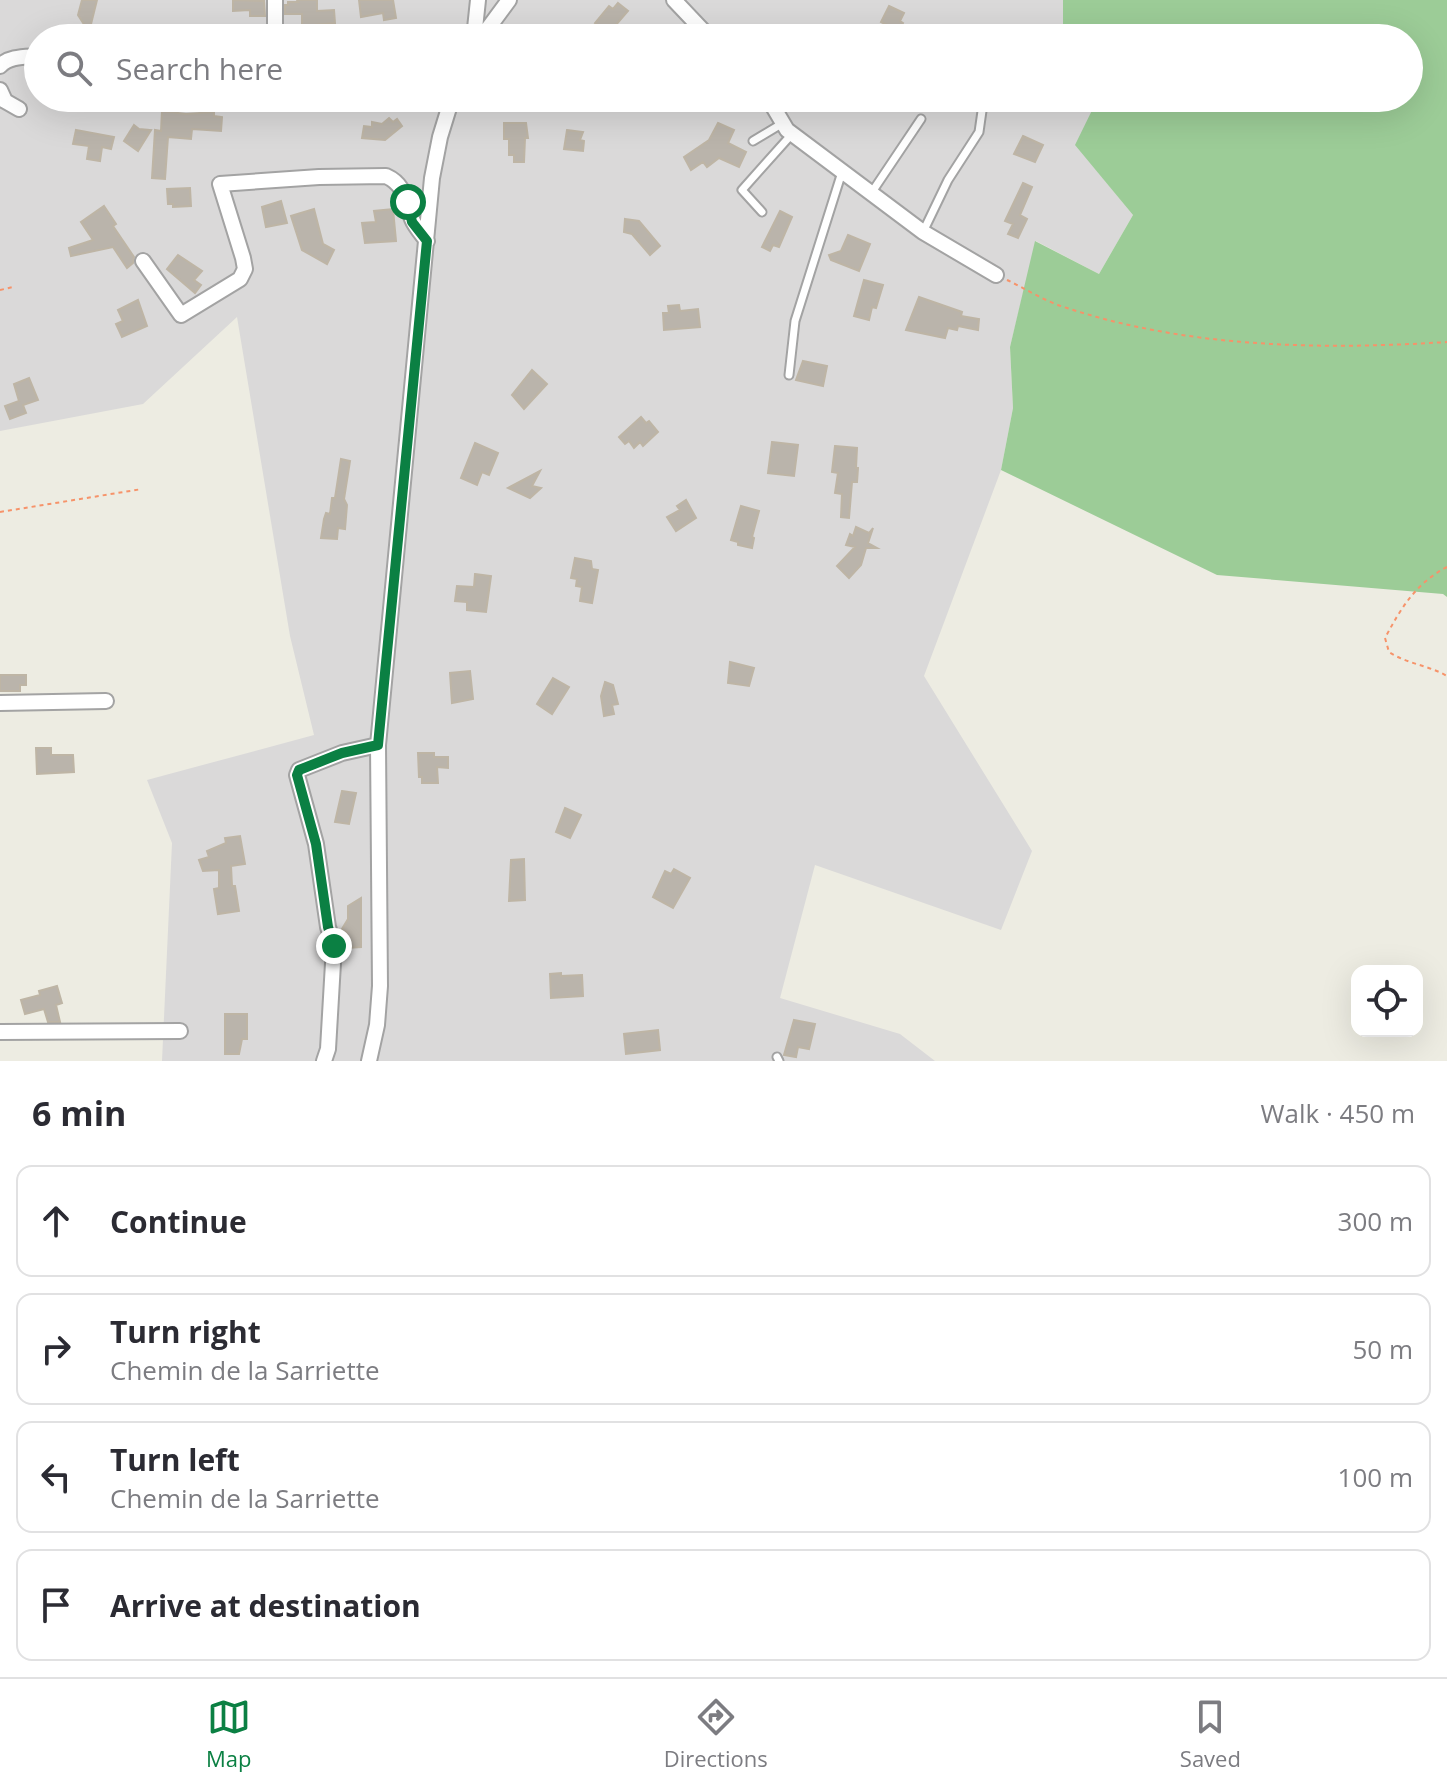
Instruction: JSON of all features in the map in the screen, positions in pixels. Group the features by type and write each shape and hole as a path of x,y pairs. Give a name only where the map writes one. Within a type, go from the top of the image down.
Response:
{"street":[{"path":"275,0 275,24"},
{"path":"475,24 478,0"},
{"path":"491,24 509,0"},
{"path":"674,0 697,24"},
{"path":"0,66 3,62 24,57"},
{"path":"0,90 5,101 19,109"},
{"path":"369,1061 377,1025 380,986 378,745 434,160 448,112"},
{"path":"777,112 788,129 870,194 923,232 996,275"},
{"path":"143,261 181,315 240,279 245,269 243,258 220,184 274,179 386,176 405,193 412,222 427,241"},
{"path":"0,703 106,701"},
{"path":"324,1061 328,1049 334,946 328,927 316,844 297,775 299,770 342,753 378,745"},
{"path":"0,1032 180,1031"}],"lane":[{"path":"923,232 948,180 979,132 982,112"},
{"path":"870,194 921,119"},
{"path":"753,141 788,129"},
{"path":"762,212 742,190 788,129"},
{"path":"789,375 795,321 842,172"}],"path":[{"path":"996,275 1064,308 1125,324 1203,336 1300,347 1377,347 1447,342"},
{"path":"0,290 13,287"},
{"path":"0,512 142,489"},
{"path":"1447,567 1422,583 1402,607 1385,638 1389,652 1401,660 1433,667 1447,676"}],"shaded area":[{"path":"0,0 1063,0 1063,24 24,24 24,112 1091,112 1076,145 1133,215 1099,274 1036,241 1010,347 1013,408 1001,470 924,676 1032,851 1001,930 815,865 780,998 900,1034 935,1061 162,1061 172,843 147,780 314,735 290,636 237,317 143,404 0,431"}],"green space":[{"path":"1063,0 1447,0 1447,597 1443,594 1217,575 1001,470 1013,408 1010,347 1035,241 1099,274 1133,215 1075,145 1091,112 1423,112 1423,24 1063,24"}],"building":[{"path":"82,0 97,0 91,24 84,24 78,15"},
{"path":"233,0 264,1 265,16 250,16 250,10 233,11"},
{"path":"317,0 317,11 334,10 335,23 302,24 302,14 285,14 288,2"},
{"path":"359,0 393,0 396,18 384,20 383,13 361,17"},
{"path":"618,3 628,11 617,24 595,23 609,6 613,9"},
{"path":"889,6 904,13 900,21 902,24 881,22"},
{"path":"162,112 214,112 214,116 222,117 221,131 192,129 191,139 168,137 165,179 152,178 155,130 161,131"},
{"path":"389,118 393,122 397,119 402,126 385,140 362,138 364,126 372,127 372,122 382,124"},
{"path":"504,123 526,123 528,138 525,138 524,162 514,162 514,155 509,155 509,139 504,139"},
{"path":"718,123 734,130 728,143 746,152 739,167 719,158 707,167 703,162 691,170 684,157 709,140"},
{"path":"134,125 139,129 151,130 138,151 124,141"},
{"path":"76,130 114,137 111,149 102,147 100,161 87,159 89,146 73,144"},
{"path":"567,130 583,132 580,140 584,141 583,151 564,149"},
{"path":"1023,136 1043,145 1035,162 1014,154"},
{"path":"1023,183 1032,187 1020,215 1027,219 1018,238 1008,234 1013,224 1005,221"},
{"path":"190,188 191,206 173,207 173,204 168,204 167,189"},
{"path":"281,201 287,223 266,227 262,207"},
{"path":"104,206 134,257 127,268 113,247 71,256 69,248 93,240 81,222"},
{"path":"314,209 323,244 334,250 327,264 302,250 291,216"},
{"path":"393,209 396,241 365,243 362,223 376,222 374,211"},
{"path":"780,211 792,217 779,247 773,245 770,251 762,247"},
{"path":"625,219 639,221 660,246 650,255 632,234 624,232"},
{"path":"848,235 870,244 859,271 831,260 829,255 841,251"},
{"path":"178,255 202,271 194,280 201,285 195,293 167,269"},
{"path":"864,280 883,285 869,320 854,316"},
{"path":"919,297 962,312 961,316 979,319 978,330 958,326 957,330 948,328 945,338 906,330"},
{"path":"138,300 147,326 122,337 116,324 123,321 118,310"},
{"path":"679,305 680,311 698,309 700,327 664,330 663,313 669,313 668,306"},
{"path":"803,361 827,366 823,386 796,380"},
{"path":"532,370 547,384 524,409 512,395"},
{"path":"29,378 38,400 23,405 26,413 10,419 5,406 19,401 14,384"},
{"path":"641,417 658,432 643,446 640,442 634,448 629,441 625,444 619,437"},
{"path":"772,442 798,445 794,476 768,473"},
{"path":"475,443 498,453 489,475 482,472 477,485 461,478"},
{"path":"835,446 857,448 857,482 852,482 849,518 841,517 842,494 835,493 838,473 832,472"},
{"path":"341,459 350,461 344,499 347,505 345,529 338,528 337,539 321,538 326,513 330,514 332,498 335,498"},
{"path":"540,471 532,486 541,488 530,498 508,488"},
{"path":"686,500 696,518 676,531 667,517 680,510 677,506"},
{"path":"741,506 759,511 752,548 731,540"},
{"path":"856,527 869,533 873,528 868,543 877,548 866,548 861,565 849,578 837,566 855,547 846,545"},
{"path":"575,558 591,561 592,569 598,570 592,603 580,601 582,587 576,586 577,579 571,578"},
{"path":"475,574 491,576 486,612 467,610 467,602 455,601 457,586 474,587"},
{"path":"730,662 754,668 749,686 728,683"},
{"path":"470,671 473,699 452,703 450,673"},
{"path":"0,675 26,675 26,685 20,685 20,691 0,691"},
{"path":"553,678 569,687 552,714 537,704"},
{"path":"605,682 613,685 618,704 612,705 614,714 604,716 601,696"},
{"path":"36,748 51,748 51,755 73,755 74,772 37,774"},
{"path":"418,753 448,757 448,768 437,767 438,783 422,783"},
{"path":"342,791 356,793 349,824 335,822"},
{"path":"565,808 581,815 570,838 556,832"},
{"path":"240,836 245,864 231,866 232,886 235,886 239,911 218,914 214,889 219,888 219,870 203,871 199,860 209,857 207,851 226,843 225,838"},
{"path":"524,859 525,900 509,901 511,860"},
{"path":"674,869 690,878 673,908 653,897 665,871 671,874"},
{"path":"361,898 361,947 347,948 347,932 342,929 348,919 348,906"},
{"path":"561,973 561,976 582,975 583,996 551,998 550,974"},
{"path":"57,986 62,1003 56,1005 60,1022 48,1022 44,1009 25,1014 21,1000"},
{"path":"225,1014 247,1014 247,1039 242,1039 239,1054 225,1054"},
{"path":"794,1020 815,1024 809,1049 798,1047 796,1057 784,1055"},
{"path":"658,1030 660,1050 626,1054 624,1034"}],"route":[{"path":"334,946 328,927 316,844 297,775 299,770 342,753 378,745 427,241 412,222 408,202"}]}
